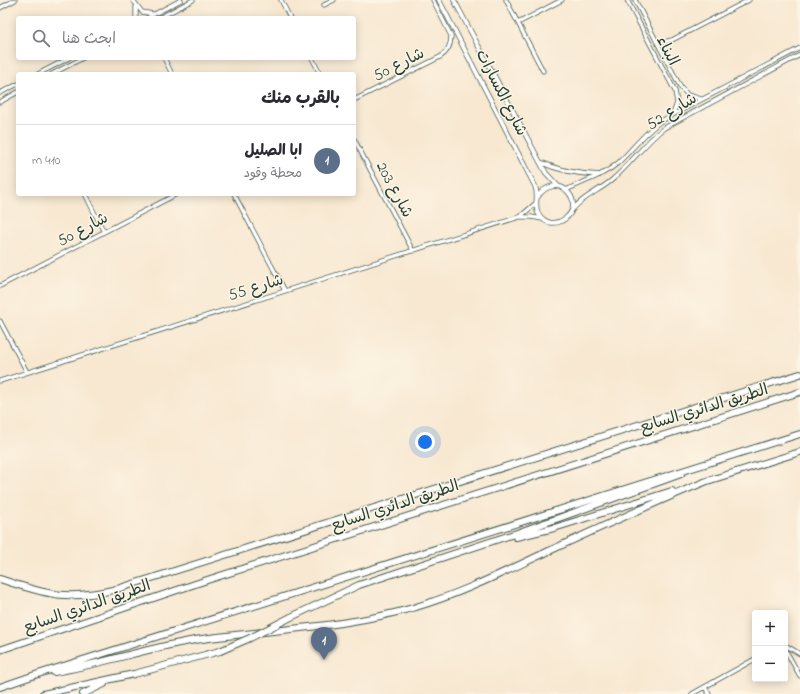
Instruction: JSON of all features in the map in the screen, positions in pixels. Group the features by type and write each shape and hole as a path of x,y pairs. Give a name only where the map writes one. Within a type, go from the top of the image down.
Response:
{"highway":[{"path":"0,579 42,593 73,596 94,594 117,589 800,374"},
{"name":"الطريق الدائري السابع","path":"0,650 204,580 800,392"},
{"path":"0,687 800,434"},
{"path":"480,546 554,528 800,452"},
{"path":"43,694 134,674 220,651 359,585 480,546 587,507 662,483 712,461"},
{"path":"35,675 61,671 147,650 202,639 332,625 371,618 416,607 468,589 646,506 706,481"},
{"path":"83,694 95,687 134,674"}],"street":[{"path":"0,8 15,0"},
{"path":"133,0 142,12 154,14"},
{"path":"150,16 181,0"},
{"path":"163,16 193,0"},
{"path":"281,0 289,16"},
{"path":"324,6 334,0"},
{"name":"شارع الكسارات","path":"433,0 451,36 450,46"},
{"name":"شارع الكسارات","path":"439,0 533,181 539,214 543,219"},
{"name":"شارع الكسارات","path":"454,0 546,173 558,187 566,190"},
{"path":"506,0 543,71"},
{"path":"518,23 562,0"},
{"name":"البناء","path":"628,0 674,91 677,103 673,115"},
{"name":"البناء","path":"635,0 684,92 692,98 702,99"},
{"path":"656,41 672,40 749,0"},
{"path":"136,6 136,16"},
{"name":"شارع 50","path":"356,99 440,57 450,46"},
{"name":"شارع 52","path":"566,190 599,175 619,162 651,128 702,99 800,48"},
{"name":"شارع 52","path":"573,209 582,199 612,180 647,142 664,128 800,55"},
{"path":"42,72 65,60"},
{"path":"56,72 79,60"},
{"path":"165,60 171,72"},
{"path":"313,60 319,72"},
{"path":"0,93 16,85"},
{"path":"0,102 16,93"},
{"name":"شارع 203","path":"356,143 413,251"},
{"path":"540,162 554,169 574,173 599,175"},
{"path":"537,200 544,190 558,187"},
{"path":"543,219 549,222 561,222 570,216 573,209 573,200 566,190"},
{"path":"86,196 104,232"},
{"name":"شارع 50","path":"0,286 173,196"},
{"path":"235,196 285,292"},
{"name":"شارع 55","path":"519,217 537,200"},
{"name":"شارع 55","path":"0,381 519,217 543,219"},
{"path":"0,321 27,372"},
{"path":"787,646 800,654"},
{"path":"788,654 800,676"},
{"path":"692,694 752,661"},
{"path":"705,687 709,694"}],"place":[{"name":"ابا الصليل","path":"324,660"}]}
